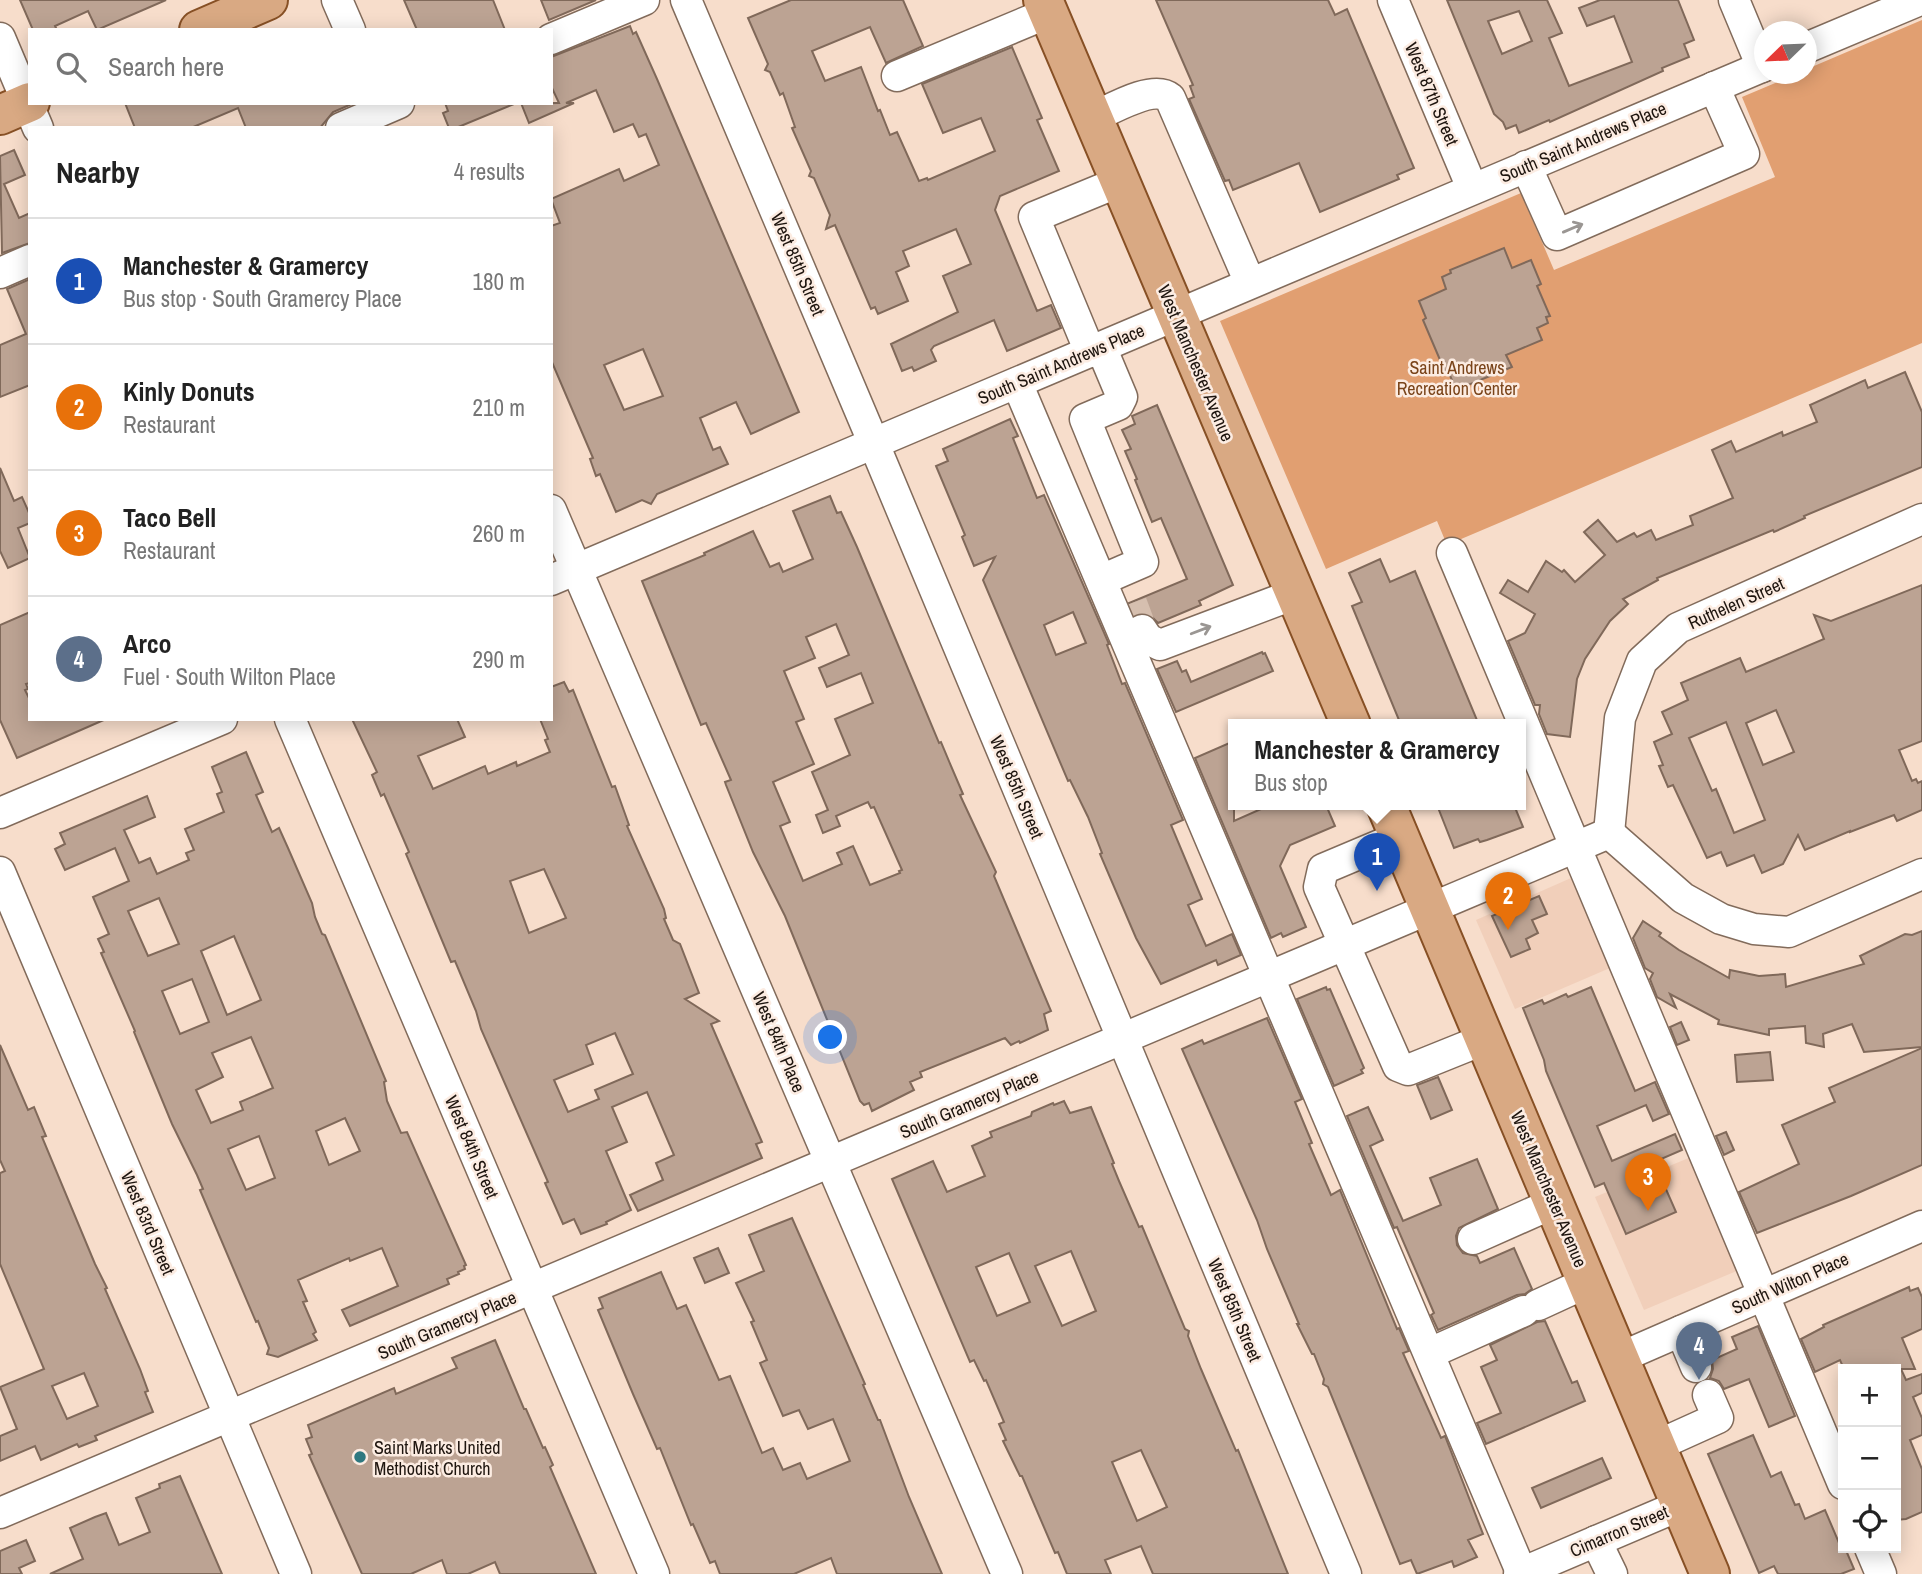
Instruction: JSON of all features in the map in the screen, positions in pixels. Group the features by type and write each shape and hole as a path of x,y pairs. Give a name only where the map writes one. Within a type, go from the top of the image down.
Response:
{"main road":[{"path":"204,28 268,0"},
{"name":"West Manchester Avenue","path":"1044,3 1348,719"},
{"name":"West Manchester Avenue","path":"1393,821 1710,1574"}],"street":[{"path":"337,0 349,28"},
{"path":"553,38 644,0"},
{"name":"West 85th Street","path":"686,0 1346,1574"},
{"name":"West 87th Street","path":"1392,0 1472,188"},
{"path":"1734,0 1754,46"},
{"path":"1817,44 1920,0"},
{"path":"897,76 1044,3"},
{"path":"0,38 24,112"},
{"name":"South Saint Andrews Place","path":"564,575 1754,70"},
{"path":"1526,166 1557,235 1744,154 1714,87"},
{"path":"1091,118 1143,96 1165,93 1170,98 1250,283"},
{"path":"347,126 389,111"},
{"path":"1113,575 1143,562 1085,419 1118,405 1122,397 1096,349 1034,216 1119,182"},
{"path":"0,273 28,261"},
{"path":"1023,380 1113,575 1132,603"},
{"path":"1023,380 1269,977 1521,1574"},
{"name":"Ruthelen Street","path":"1609,833 1620,718 1642,661 1678,628 1922,519"},
{"name":"West 84th Place","path":"553,520 564,575 830,1162 1007,1574"},
{"path":"1452,554 1521,719"},
{"path":"1142,630 1148,639 1160,645 1295,594"},
{"path":"0,813 217,721"},
{"name":"West 84th Street","path":"291,721 654,1574"},
{"path":"1526,730 1838,1472"},
{"path":"1393,821 1323,869 1319,887 1398,1066 1408,1070 1485,1039"},
{"path":"1609,833 1683,898 1721,919 1754,929 1789,932 1922,874"},
{"name":"South Gramercy Place","path":"0,1513 1609,833"},
{"name":"West 83rd Street","path":"0,872 296,1574"},
{"path":"1474,1239 1554,1203"},
{"name":"South Wilton Place","path":"1619,1358 1922,1226"},
{"path":"1438,1349 1588,1282"},
{"path":"1681,1331 1696,1367"},
{"path":"1656,1446 1718,1418 1708,1395"},
{"name":"Cimarron Street","path":"1521,1574 1681,1504"},
{"path":"1596,1541 1612,1574"},
{"path":"1872,1553 1881,1574"}],"shaded area":[{"path":"1571,878 1610,968 1515,1009 1476,920"},
{"path":"1691,1157 1739,1270 1644,1310 1595,1197"}],"green space":[{"name":"Saint Andrews Recreation Center","path":"1922,20 1922,343 1447,545 1437,521 1326,569 1220,321 1521,193 1554,270 1775,177 1742,97 1773,84 1817,84 1817,65"}],"building":[{"path":"20,0 166,0 102,28 96,28 88,11 55,26 56,28 32,28"},
{"path":"404,0 493,0 504,28 416,28"},
{"path":"541,0 596,0 549,20"},
{"path":"791,0 903,0 923,46 886,63 870,27 812,51 825,81 861,67 890,135 897,132 919,181 928,180 995,151 981,118 943,133 922,84 1012,47 1042,118 1037,120 1059,171 1000,196 995,210 1037,311 1051,305 1061,328 1007,351 994,320 934,346 931,350 936,361 914,371 912,367 902,371 891,344 958,312 943,276 971,264 956,229 903,251 909,266 896,272 908,301 878,314 875,307 871,309 835,225 826,229 830,215 814,178 809,176 811,171 792,128 795,127 783,93 780,95 770,72 765,70 768,64 748,18"},
{"path":"1156,0 1328,0 1335,15 1347,9 1414,168 1397,175 1399,179 1320,212 1299,163 1233,190 1229,180 1225,181 1189,99 1194,97 1190,86 1193,85"},
{"path":"1447,0 1547,0 1562,33 1549,38 1569,86 1632,62 1614,16 1587,26 1579,8 1600,0 1678,0 1694,40 1684,44 1689,57 1550,122 1549,120 1519,133 1516,125 1506,129 1494,114","holes":["1519,11 1532,41 1502,54 1488,21"]},
{"path":"630,26 633,34 636,32 799,412 751,434 736,402 700,418 713,450 720,447 728,464 657,494 651,504 642,500 616,512 600,474 596,476 590,459 593,458 553,365 553,225 560,223 553,198 619,169 624,181 659,165 646,134 639,137 633,124 614,132 596,90 529,123 522,105 559,103 553,90 553,56","holes":["643,349 663,396 624,410 604,365"]},
{"path":"126,105 349,105 333,112 322,126 245,126 238,108 196,126 134,126"},
{"path":"446,105 512,105 461,126 448,126 443,113 448,111"},
{"path":"14,150 25,175 4,184 19,218 28,214 28,244 2,253 0,156"},
{"path":"1504,248 1512,268 1531,260 1541,284 1537,286 1550,316 1546,317 1548,323 1537,328 1542,340 1506,355 1512,367 1456,390 1449,373 1446,374 1423,320 1426,318 1419,301 1446,289 1442,277 1451,273 1450,270"},
{"path":"28,280 28,386 0,397 0,345 26,334 7,289"},
{"path":"1905,372 1922,412 1922,467 1804,516 1805,518 1774,532 1773,530 1657,578 1658,580 1623,599 1628,604 1610,621 1585,659 1577,679 1570,737 1547,734 1539,714 1540,705 1535,705 1508,641 1525,633 1535,614 1500,593 1508,580 1528,592 1546,561 1562,572 1564,570 1575,582 1605,555 1584,532 1598,520 1617,542 1634,533 1637,537 1651,530 1656,540 1693,525 1690,516 1733,498 1712,450 1731,441 1736,452 1782,432 1783,436 1817,422 1810,405 1865,380 1868,388"},
{"path":"1157,405 1233,585 1199,601 1201,605 1158,623 1149,614 1134,615 1129,603 1187,579 1161,518 1152,522 1125,451 1131,449 1122,430 1135,424 1132,416"},
{"path":"1010,419 1018,436 1013,438 1037,498 1044,495 1109,644 1107,645 1122,684 1125,683 1183,820 1171,825 1202,899 1188,905 1206,946 1232,934 1241,955 1218,965 1216,960 1161,984 1136,938 1100,854 1102,853 1088,817 1070,780 1068,781 983,580 995,557 974,566 962,537 965,535 936,466 948,461 943,449","holes":["1073,612 1086,643 1056,655 1044,625"]},
{"path":"0,468 14,501 22,497 28,510 28,524 18,528 28,559 8,568 0,551"},
{"path":"830,496 837,513 841,512 963,794 960,795 996,872 994,876 1051,1011 1044,1014 1048,1030 1011,1045 1005,1038 920,1072 922,1077 910,1082 914,1090 872,1111 869,1103 864,1105 860,1101 785,916 753,852 726,785 725,782 731,780 706,723 701,725 642,581 705,555 704,553 753,531 770,567 779,563 783,572 813,559 793,511","holes":["836,624 849,655 819,668 827,687 861,673 873,703 835,719 850,755 812,772 828,810 816,815 823,833 840,826 836,816 868,802 871,808 874,807 902,870 870,885 853,846 837,853 842,864 803,881 780,826 790,822 773,782 814,764 796,722 804,719 784,671 815,658 806,637"]},
{"path":"1380,559 1390,582 1415,571 1477,719 1399,719 1352,606 1362,602 1349,573"},
{"path":"1922,585 1922,741 1899,750 1912,781 1922,781 1922,810 1897,821 1894,815 1805,850 1798,835 1783,864 1762,873 1754,855 1727,866 1721,852 1707,858 1673,785 1668,787 1659,766 1663,765 1654,742 1672,734 1662,712 1688,700 1681,683 1740,658 1746,672 1824,639 1814,615 1831,621","holes":["1776,710 1794,752 1763,765 1746,723","1726,722 1765,820 1734,833 1716,789 1712,791 1689,738"]},
{"path":"28,613 28,689 25,690 28,696 28,721 101,721 17,758 0,720 0,625"},
{"path":"1262,652 1273,671 1176,712 1157,669 1177,661 1182,672 1186,670 1191,682"},
{"path":"564,682 569,692 573,690 612,787 615,786 629,825 627,826 664,909 664,919 673,940 680,944 699,993 685,999 719,1021 711,1024 762,1142 756,1144 762,1158 638,1211 630,1195 663,1180 656,1163 674,1155 647,1092 612,1107 627,1142 606,1151 631,1210 606,1222 607,1224 581,1234 574,1219 563,1224 455,961 451,962 406,854 409,852 384,794 381,796 372,775 377,772 353,721 458,721 465,737 418,756 433,789 485,766 488,774 516,762 517,766 550,752 545,740 548,739 541,721 553,721 553,686","holes":["544,869 566,918 529,933 510,881","615,1033 633,1074 595,1090 599,1099 568,1112 554,1080 593,1064 586,1045"]},
{"path":"1228,744 1228,810 1234,810 1234,821 1259,810 1328,810 1335,826 1290,845 1280,866 1306,927 1283,937 1281,933 1271,938 1195,758"},
{"path":"246,752 263,792 256,795 272,832 279,828 312,903 322,934 325,935 386,1081 387,1101 401,1133 407,1132 466,1265 459,1274 447,1279 449,1284 350,1326 342,1310 398,1286 382,1248 350,1261 349,1258 298,1280 307,1301 303,1302 317,1340 278,1357 267,1354 269,1348 258,1321 256,1322 200,1190 203,1189 172,1124 101,953 104,952 98,939 109,934 93,897 129,881 115,848 65,870 55,849 65,844 60,833 147,796 155,817 124,830 139,863 150,858 157,874 189,860 186,853 194,850 185,829 224,812 217,794 222,792 212,767","holes":["159,898 179,944 148,956 128,911","234,936 261,1000 227,1015 201,951","192,979 209,1022 180,1034 162,991","251,1037 273,1088 240,1102 243,1110 211,1123 196,1090 223,1077 212,1053","345,1118 360,1151 329,1165 316,1131","259,1136 275,1178 246,1190 228,1149"]},
{"path":"1439,810 1516,810 1523,827 1454,848"},
{"path":"1539,896 1547,914 1532,920 1538,933 1526,939 1530,949 1511,957 1492,916"},
{"path":"1643,921 1679,950 1729,978 1730,970 1759,976 1785,974 1786,987 1864,964 1860,956 1905,934 1912,935 1922,931 1922,1047 1864,1052 1852,1024 1823,1034 1824,1047 1806,1043 1805,1026 1769,1029 1769,1035 1718,1024 1719,1020 1670,994 1676,1008 1657,997 1650,979 1653,973 1645,968 1633,938"},
{"path":"1326,987 1327,990 1330,989 1364,1068 1361,1070 1363,1073 1334,1086 1297,999"},
{"path":"1591,987 1635,1091 1655,1082 1669,1114 1653,1121 1646,1105 1597,1126 1612,1161 1675,1134 1682,1150 1654,1162 1676,1212 1626,1234 1604,1183 1595,1187 1546,1071 1523,1008 1542,1000 1544,1004 1566,994 1568,997"},
{"path":"1267,1018 1302,1099 1295,1102 1312,1143 1309,1144 1331,1195 1340,1190 1397,1329 1399,1328 1409,1351 1403,1353 1441,1438 1445,1436 1483,1534 1468,1540 1477,1557 1454,1567 1452,1561 1417,1574 1411,1560 1400,1564 1328,1387 1323,1384 1324,1379 1314,1354 1297,1324 1257,1220 1182,1049 1202,1040 1204,1044"},
{"path":"1681,1022 1689,1040 1677,1045 1670,1027"},
{"path":"0,1045 28,1110 34,1107 46,1136 42,1137 140,1369 153,1412 95,1436 97,1440 79,1447 77,1444 41,1460 35,1446 0,1461 0,1436 17,1429 0,1387 44,1369 0,1264 0,1173 5,1171 0,1160","holes":["84,1373 98,1406 67,1419 52,1386"]},
{"path":"1922,1048 1922,1165 1757,1233 1739,1192 1799,1164 1782,1125 1835,1102 1829,1088"},
{"path":"1770,1052 1773,1080 1737,1082 1735,1055"},
{"path":"1438,1077 1452,1110 1431,1119 1417,1085"},
{"path":"1064,1101 1070,1113 1091,1107 1139,1227 1142,1226 1185,1329 1189,1331 1188,1336 1201,1369 1236,1451 1238,1450 1288,1574 1153,1574 1141,1546 1105,1560 1111,1574 1067,1574 1058,1552 1055,1553 1022,1476 1003,1441 1006,1440 999,1424 1004,1422 986,1380 984,1381 974,1360 970,1362 892,1179 933,1161 947,1192 985,1176 972,1146 992,1137 990,1132 1031,1116 1032,1112 1053,1103 1054,1105","holes":["1071,1251 1096,1311 1062,1326 1035,1266","1009,1253 1030,1302 997,1316 976,1267","1141,1450 1167,1507 1137,1521 1112,1462"]},
{"path":"1368,1107 1383,1140 1370,1146 1403,1221 1441,1205 1430,1178 1477,1159 1498,1209 1459,1228 1457,1245 1463,1253 1477,1256 1480,1263 1514,1248 1532,1289 1438,1330 1431,1315 1434,1313 1397,1227 1394,1228 1347,1116"},
{"path":"1726,1132 1734,1150 1724,1155 1716,1136"},
{"path":"792,1218 865,1384 863,1385 880,1420 942,1574 837,1574 831,1558 794,1574 720,1574 715,1561 710,1563 693,1524 691,1525 660,1448 657,1449 633,1394 598,1310 603,1308 599,1298 661,1272 677,1309 686,1305 719,1380 730,1376 762,1453 773,1448 783,1470 800,1463 807,1479 850,1461 833,1419 808,1429 799,1410 783,1416 760,1363 767,1360 751,1322 754,1321 736,1283 764,1271 749,1235"},
{"path":"718,1248 729,1273 705,1283 694,1258"},
{"path":"1909,1287 1910,1291 1918,1288 1922,1297 1922,1329 1902,1338 1915,1369 1901,1369 1901,1364 1842,1364 1840,1360 1815,1372 1801,1339 1824,1327 1823,1325"},
{"path":"1545,1321 1572,1383 1577,1381 1585,1401 1486,1444 1477,1423 1501,1413 1481,1367 1497,1360 1490,1345 1537,1322"},
{"path":"1758,1326 1795,1416 1769,1427 1749,1379 1724,1389 1719,1381 1710,1378 1712,1360 1737,1349 1732,1337"},
{"path":"495,1340 524,1409 553,1465 550,1467 596,1574 500,1574 495,1562 468,1574 447,1574 442,1560 411,1574 362,1574 309,1455 312,1454 306,1439 312,1437 308,1425 394,1388 396,1394 457,1368 452,1358"},
{"path":"1901,1369 1906,1380 1922,1374 1922,1393 1913,1397 1922,1418 1922,1435 1910,1440 1922,1469 1922,1512 1901,1520"},
{"path":"1753,1435 1771,1477 1781,1472 1795,1505 1799,1504 1805,1519 1825,1510 1838,1541 1838,1553 1847,1553 1854,1569 1841,1574 1778,1574 1774,1566 1759,1573 1708,1454"},
{"path":"1602,1458 1611,1478 1541,1508 1532,1488"},
{"path":"180,1476 222,1574 50,1574 83,1559 70,1528 95,1517 106,1513 119,1545 150,1532 136,1498 160,1488 159,1484"},
{"path":"26,1540 35,1561 19,1568 22,1574 0,1574 0,1551"}],"tunnel":[{"path":"1132,603 1142,630"}],"place":[{"name":"Manchester & Gramercy","path":"1377,891"},
{"name":"Kinly Donuts","path":"1508,930"},
{"name":"Taco Bell","path":"1648,1211"},
{"name":"Arco","path":"1699,1380"},
{"name":"Saint Marks United Methodist Church","path":"360,1457"}]}
